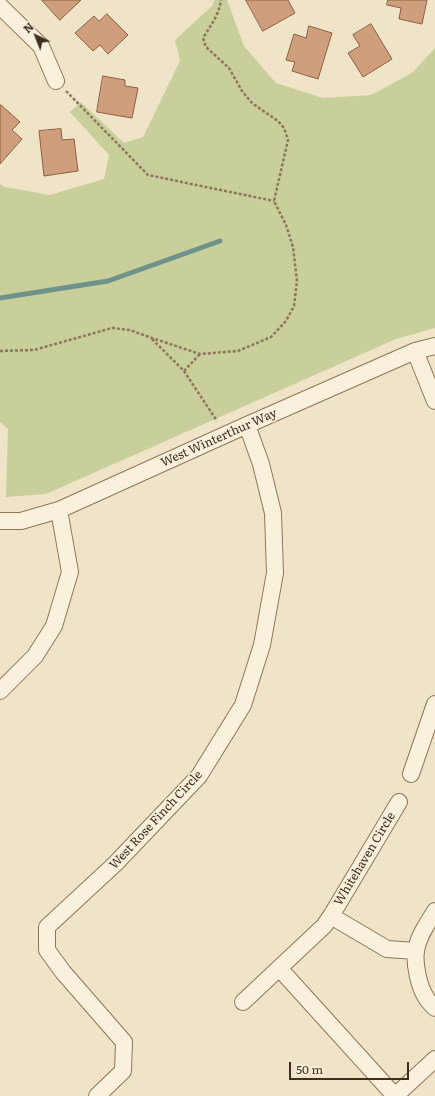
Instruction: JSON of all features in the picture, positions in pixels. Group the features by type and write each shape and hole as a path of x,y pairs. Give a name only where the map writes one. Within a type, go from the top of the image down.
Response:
{"street":[{"path":"0,6 41,46 56,81"},
{"name":"West Winterthur Way","path":"0,521 21,521 59,510 415,351 435,346"},
{"path":"415,351 435,401"},
{"name":"West Rose Finch Circle","path":"98,1096 123,1071 124,1042 63,972 47,950 47,927 116,864 199,776 243,705 262,645 275,573 273,513 261,464 247,425"},
{"path":"0,691 35,656 54,626 70,572 59,510"},
{"path":"411,774 435,704"},
{"name":"Whitehaven Circle","path":"243,1002 324,926 332,916 399,802"},
{"path":"435,911 423,930 416,951 416,969 421,987 427,999 435,1008"},
{"name":"Whitehaven Circle","path":"332,916 387,949 416,951"},
{"path":"279,968 395,1096 435,1059"}],"path":[{"path":"0,351 34,350 112,328 130,330 200,354 238,351 271,336 286,321 294,306 297,281 293,248 286,225 274,201 288,140 284,128 278,121 252,103 242,91 229,68 206,47 203,38 217,17 221,0"},
{"path":"56,81 148,175 274,201"},
{"path":"152,338 184,371 226,435"},
{"path":"184,371 200,354"}],"green space":[{"path":"214,0 227,0 244,46 276,83 323,98 371,95 412,73 435,48 435,328 396,339 46,494 6,497 8,429 0,422 0,184 5,187 50,195 104,179 109,155 70,112 81,102 124,143 143,137 180,61 175,40 213,5"}],"building":[{"path":"42,0 81,0 60,20"},
{"path":"246,0 288,0 295,13 263,31"},
{"path":"388,0 427,0 422,24 399,19 401,8 387,5"},
{"path":"107,14 128,35 108,54 100,45 93,51 75,33 94,16 99,21"},
{"path":"371,24 392,59 363,77 348,53 360,46 353,35"},
{"path":"309,26 332,33 318,79 292,71 295,62 286,60 294,34 306,38"},
{"path":"103,76 125,80 125,86 138,88 132,118 97,112"},
{"path":"1,105 20,122 12,130 22,139 0,164 0,107"},
{"path":"61,129 62,140 74,139 78,171 44,176 39,131"}],"waterway":[{"path":"0,298 108,281 220,241"}]}
